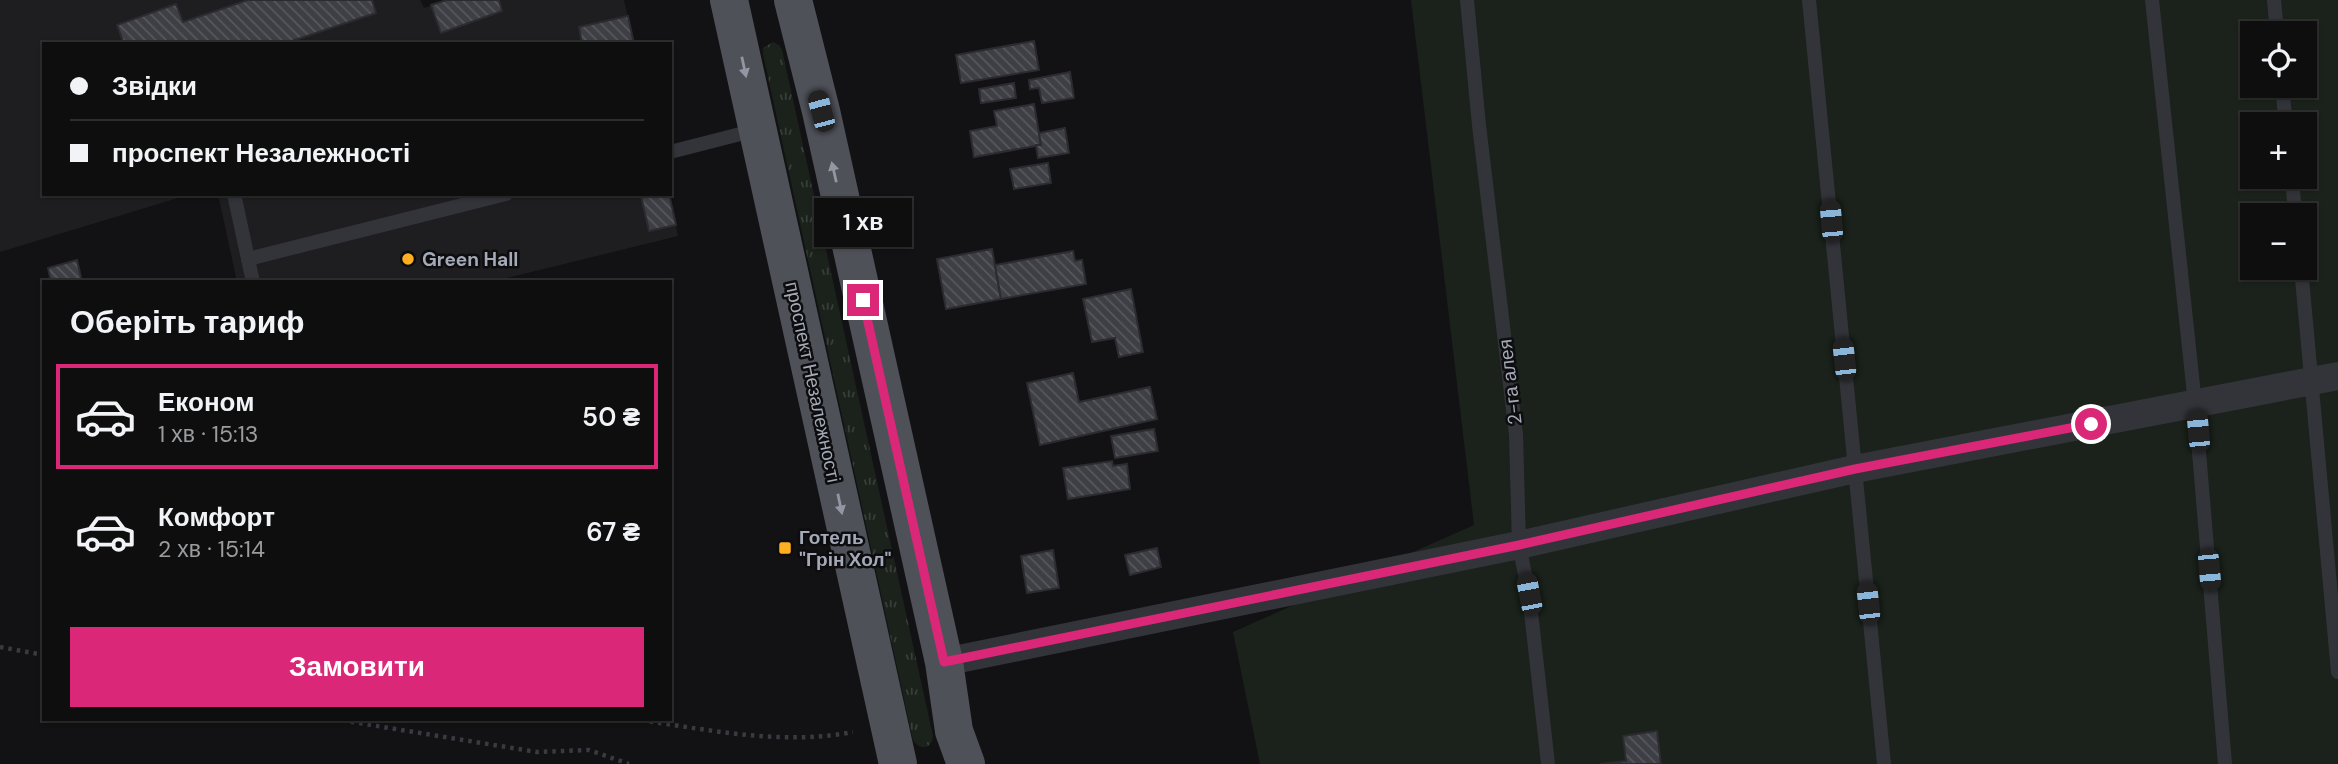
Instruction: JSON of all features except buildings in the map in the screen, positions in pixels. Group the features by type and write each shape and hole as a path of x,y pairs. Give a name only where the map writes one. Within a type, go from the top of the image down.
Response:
{"main road":[{"name":"проспект Незалежності","path":"729,0 898,764"},
{"path":"793,0 824,125 944,662 954,731 966,764"}],"street":[{"path":"944,662 1519,545 1855,469 2325,378"}],"lane":[{"name":"2-га алея","path":"1467,0 1516,435 1519,545 1529,594 1548,764"},
{"path":"1809,0 1884,764"},
{"path":"2152,0 2195,404 2225,764"},
{"path":"2274,0 2276,21"},
{"path":"672,152 758,130"},
{"path":"234,196 253,280"},
{"path":"248,259 498,196"},
{"path":"2304,280 2325,378 2338,672"}],"path":[{"path":"0,647 42,655"},
{"path":"346,721 537,752 589,750 629,764"},
{"path":"649,721 765,736 807,737 888,725"}],"shaded area":[{"path":"0,0 420,0 424,8 447,0 624,0 634,42 42,42 42,196 184,196 0,252"},
{"name":"Green Hall","path":"218,196 669,196 678,236 499,280 237,280"}],"green space":[{"path":"1411,0 2338,0 2338,764 1260,764 1233,632 1474,525"},
{"path":"773,42 782,50 933,736 930,744 925,747 919,746 913,740 763,54 763,48"}],"place":[{"name":"Green Hall","path":"408,259"},
{"name":"Готель \"Грін Хол\"","path":"785,548"}],"route":[{"path":"863,300 944,662 1519,545 1855,469 2091,424"}]}
